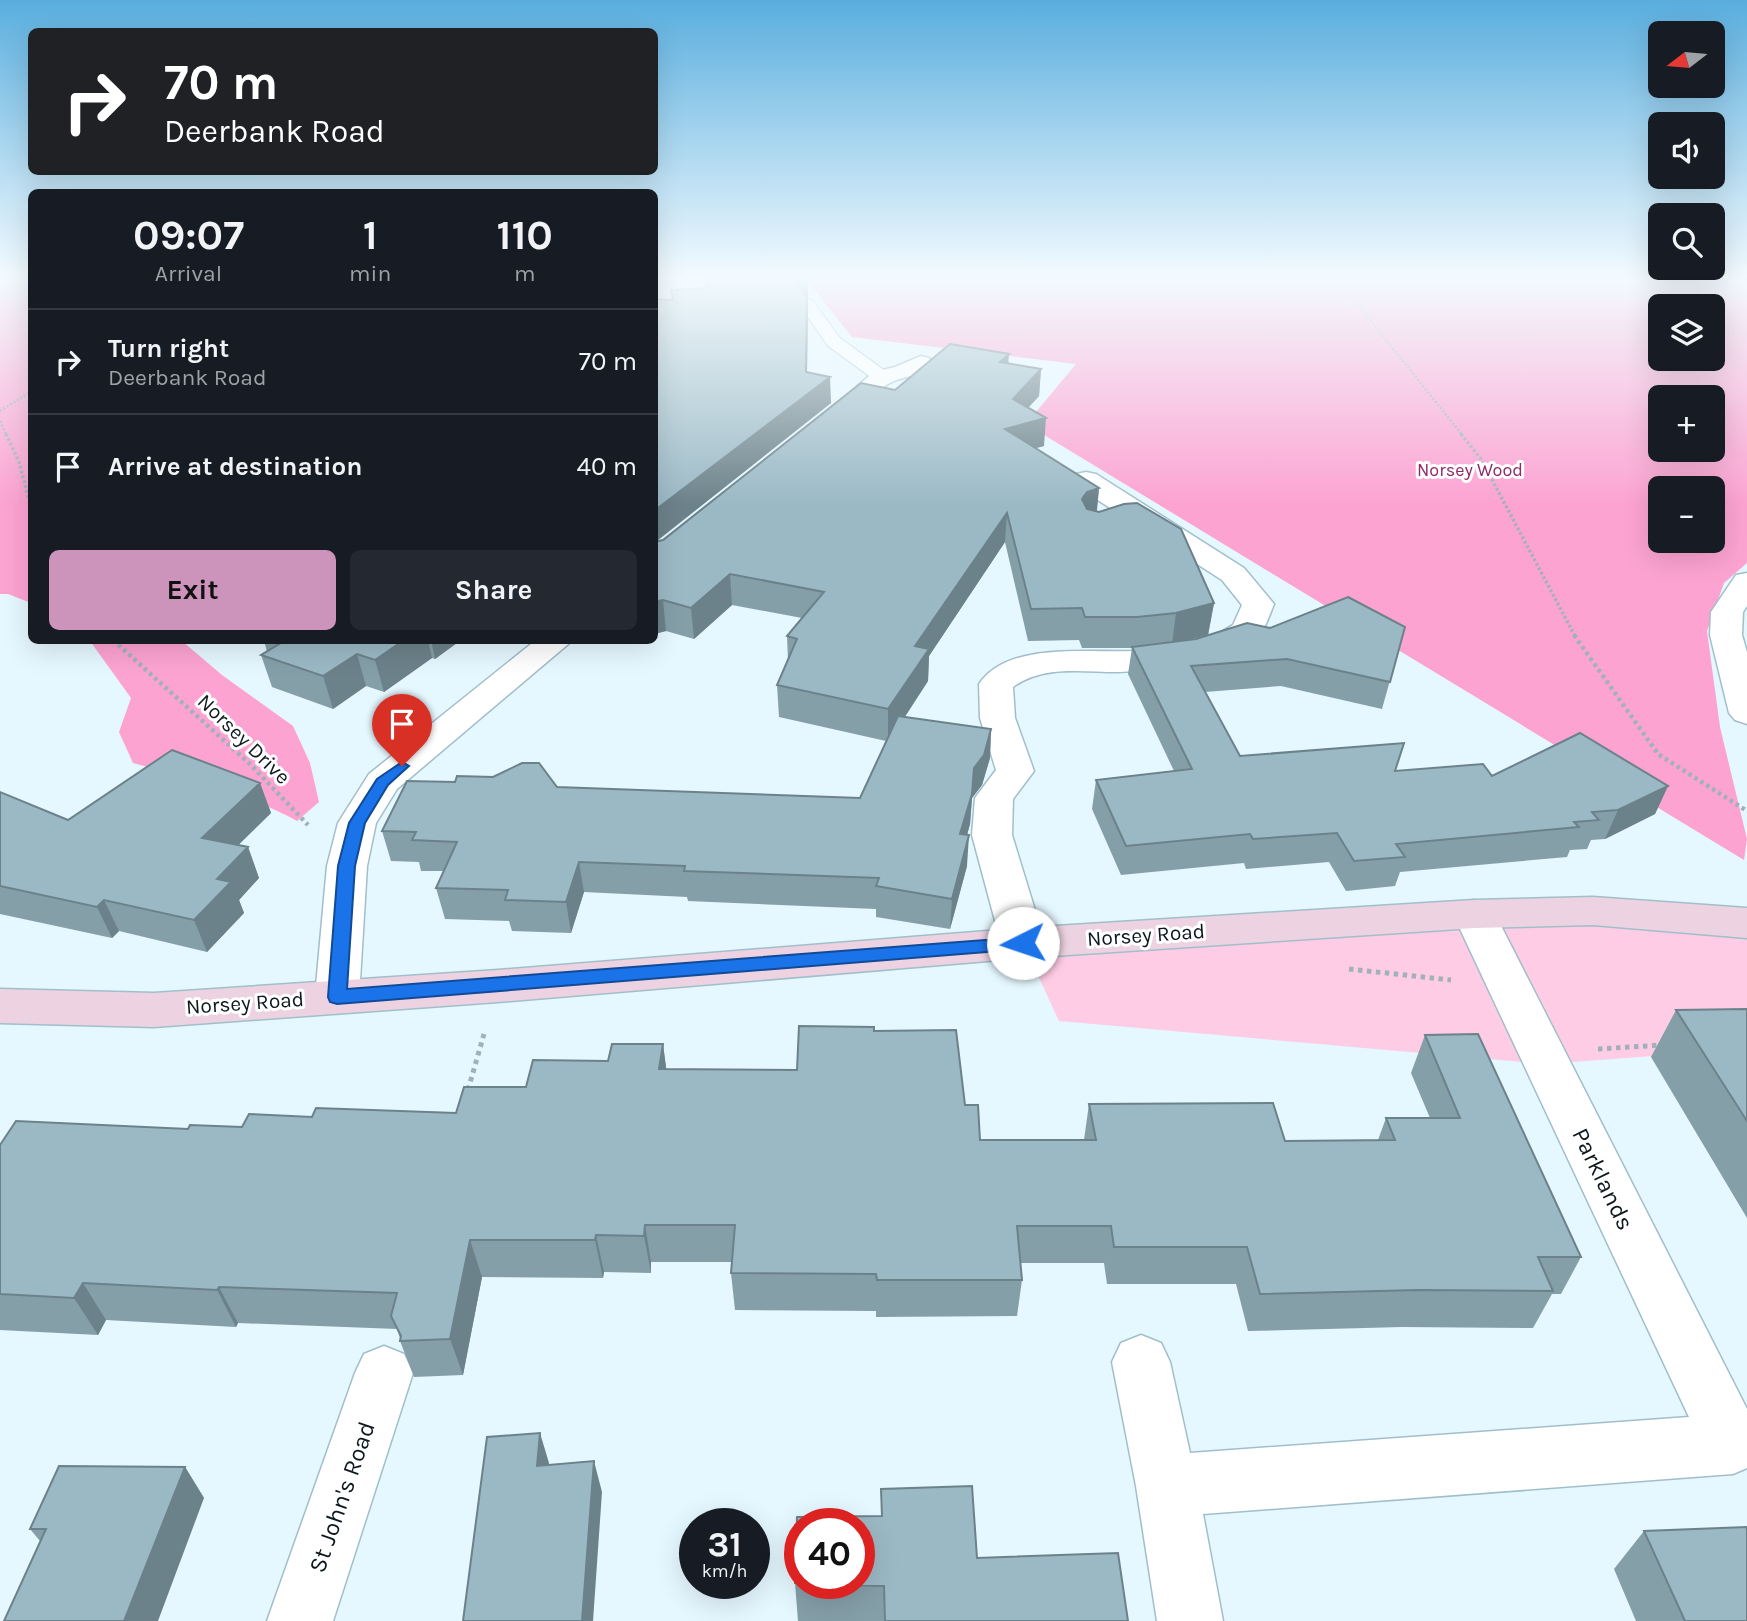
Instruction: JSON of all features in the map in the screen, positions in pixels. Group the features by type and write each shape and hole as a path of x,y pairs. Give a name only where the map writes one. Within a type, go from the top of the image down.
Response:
{"street":[{"path":"814,434 883,377 902,373 921,363"},
{"path":"1023,943 992,835 994,798 1015,771 998,724 994,704 996,684 1013,670 1034,665 1172,658 1201,651 1227,642 1247,629 1258,604 1233,574 1086,480"},
{"path":"1107,526 1140,514"},
{"path":"1747,582 1727,612 1726,635 1747,713"},
{"path":"337,997 347,866 357,823 382,782 552,644"},
{"name":"Norsey Road","path":"0,1006 154,1010 498,986 1023,943 1474,914 1592,911 1747,923"},
{"name":"Parklands","path":"1167,1486 1740,1444 1541,1053 1474,914"},
{"path":"1141,1362 1167,1486 1190,1621"},
{"name":"St John's Road","path":"300,1621 384,1373"}],"lane":[{"path":"849,353 883,377"}],"path":[{"path":"1396,353 1481,459 1580,645 1658,754 1747,811"},
{"path":"0,411 28,394"},
{"path":"0,421 19,462 28,496"},
{"name":"Norsey Drive","path":"117,644 250,764 347,866"},
{"path":"467,1094 498,986"},
{"path":"1541,1053 1665,1045"}],"shaded area":[{"path":"1474,914 1747,923 1747,1049 1546,1064 1059,1021 1023,943"}],"green space":[{"path":"0,353 28,353 28,602 8,594 0,594"},
{"name":"Norsey Wood","path":"982,353 1648,353 1648,371 1725,371 1725,353 1747,353 1747,563 1724,583 1707,631 1720,727 1747,839 1744,860 1026,424 1076,364"},
{"path":"92,644 186,644 222,675 293,726 310,763 319,802 297,821 237,794 133,763 119,732 131,698"}],"building":[{"path":"658,353 806,353 806,372 830,377 658,508"},
{"path":"940,353 1001,353 1009,354 1000,362 1041,369 1013,399 1046,418 1005,429 1099,488 1087,492 1082,499 1087,509 1099,512 1137,503 1181,529 1214,603 1176,613 1137,617 1085,617 1082,608 1031,609 1007,513 915,646 929,649 888,709 777,685 797,639 787,636 824,592 730,574 691,608 663,600 658,601 658,541 663,540 861,383 895,390"},
{"path":"1348,597 1405,627 1390,682 1287,659 1191,666 1240,756 1404,743 1395,771 1483,764 1492,776 1580,733 1668,786 1618,810 1592,812 1599,820 1574,822 1579,827 1396,844 1405,857 1354,861 1337,833 1253,839 1250,834 1126,846 1096,780 1192,769 1132,647 1196,639 1247,623 1270,628"},
{"path":"279,644 398,644 375,660 357,654 323,676 261,655"},
{"path":"898,716 991,729 984,755 974,768 972,794 960,834 969,835 952,899 876,886 879,878 684,871 685,866 579,862 566,902 505,900 508,890 436,888 457,842 412,840 416,832 382,831 407,781 455,782 457,776 493,777 522,763 539,763 557,787 860,798"},
{"path":"172,750 260,783 202,838 248,847 217,879 231,882 194,920 104,900 97,907 0,886 0,792 68,820"},
{"path":"1747,1009 1747,1121 1676,1010"},
{"path":"799,1026 874,1027 874,1031 956,1030 965,1105 978,1105 980,1140 1096,1140 1089,1104 1273,1103 1285,1141 1395,1140 1386,1118 1460,1118 1425,1035 1478,1034 1581,1257 1538,1257 1553,1291 1418,1290 1260,1294 1247,1247 1114,1247 1111,1226 1017,1226 1022,1280 877,1280 876,1274 731,1273 735,1225 645,1225 644,1236 596,1235 595,1240 470,1240 450,1339 400,1341 401,1336 391,1316 397,1293 219,1287 217,1290 83,1283 74,1298 0,1294 0,1145 16,1121 188,1129 190,1125 242,1127 249,1114 312,1117 316,1108 456,1113 464,1087 526,1087 533,1060 608,1061 612,1044 663,1044 659,1069 797,1070"},
{"path":"540,1433 537,1466 594,1461 582,1621 463,1621 487,1437"},
{"path":"59,1466 185,1467 124,1621 4,1621 46,1529 30,1529"},
{"path":"972,1486 977,1558 1118,1553 1128,1621 885,1621 884,1586 875,1586 875,1516 882,1516 881,1489"},
{"path":"1747,1527 1747,1621 1685,1621 1644,1531"}],"route":[{"path":"402,766 382,782 357,823 347,866 337,997 1023,943"}]}
